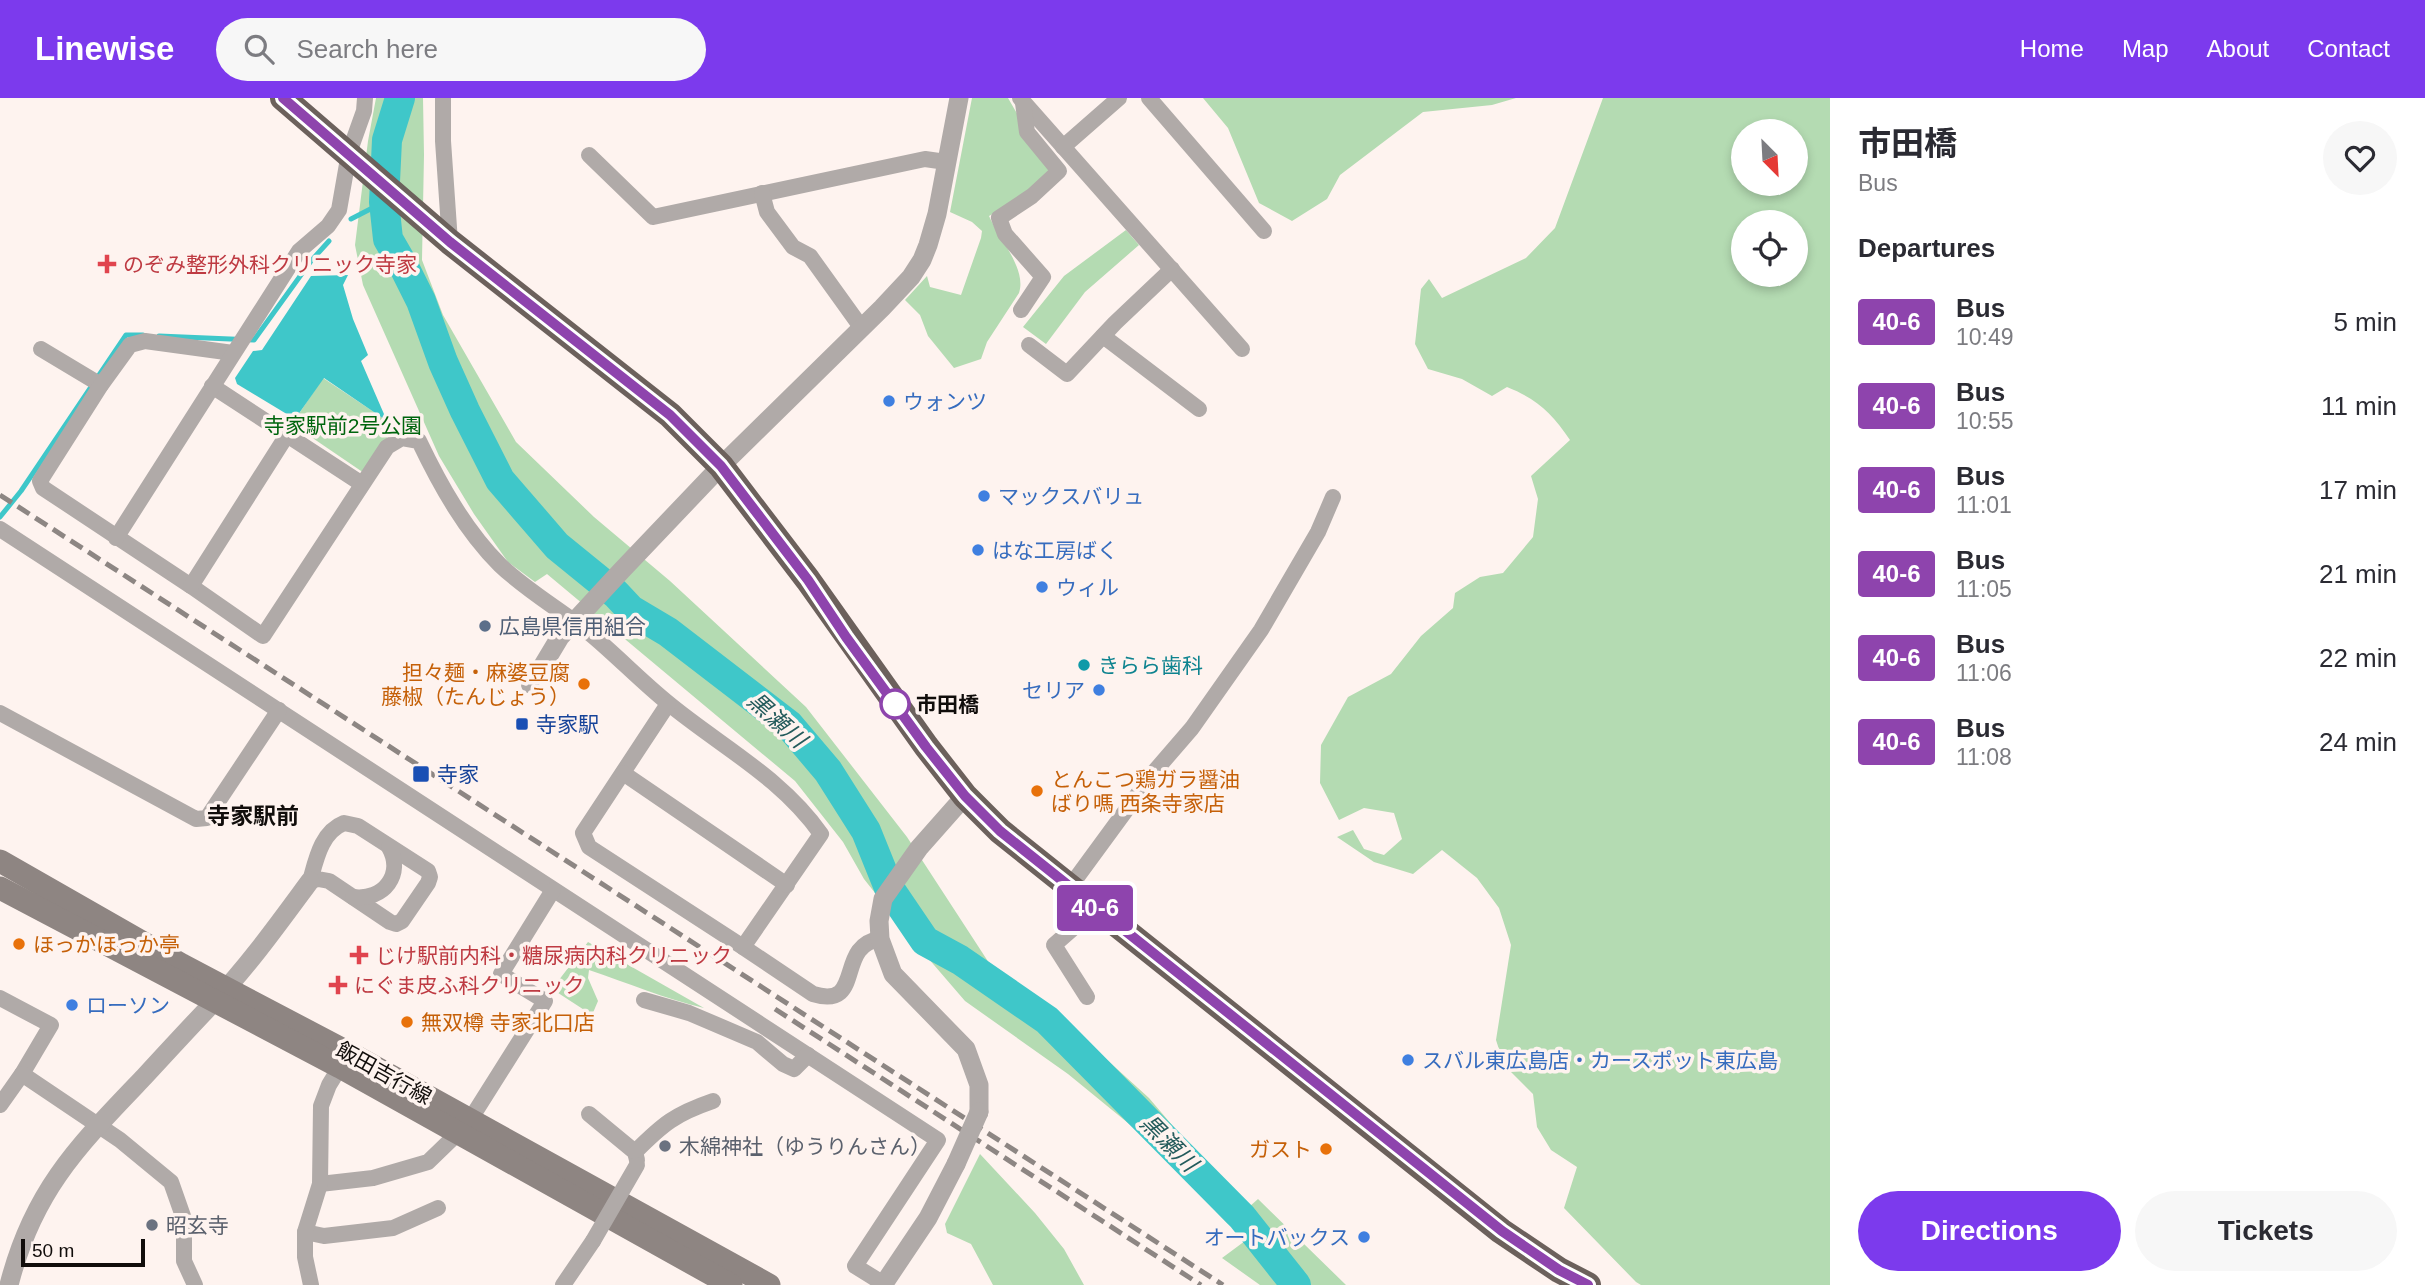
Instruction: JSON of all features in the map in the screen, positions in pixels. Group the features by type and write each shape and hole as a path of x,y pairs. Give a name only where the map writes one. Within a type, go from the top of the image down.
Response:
{"highway":[{"path":"283,98 450,242 670,415 721,466 808,580 886,692 965,796 1000,831 1502,1231 1559,1270 1588,1285"}],"main road":[{"name":"飯田吉行線","path":"0,861 341,1067 464,1126 768,1285"},
{"name":"飯田吉行線","path":"0,888 220,995 351,1054 464,1126 731,1285"}],"street":[{"path":"116,538 299,251 328,226 339,210 365,98"},
{"path":"443,98 450,242"},
{"path":"529,685 560,637 622,569 721,466 897,292 922,260 937,214 959,98"},
{"path":"1063,147 1119,98"},
{"path":"1149,98 1264,231"},
{"path":"1022,100 1242,349"},
{"path":"1021,310 1043,277 1005,234 999,218 1032,196 1059,171 1027,132 1022,100"},
{"path":"589,155 653,217 925,159 946,162"},
{"path":"762,193 767,212 793,247 810,256 861,327"},
{"path":"1029,345 1067,374 1172,269"},
{"path":"1103,336 1199,409"},
{"path":"233,353 145,341 130,345 100,385 40,481 43,488 262,636 391,443 408,438 419,441 449,498 501,566 577,618 668,704 741,755 804,811 821,834 743,947"},
{"path":"41,349 100,385"},
{"path":"212,386 362,484"},
{"path":"191,586 287,435"},
{"path":"1069,888 1154,772 1192,728 1261,630 1318,532 1334,497"},
{"path":"0,529 938,1140 856,1266 884,1285 928,1218 979,1112 979,1085 966,1049 893,974 880,939 883,899 919,848 965,796"},
{"path":"668,704 583,833 589,847 813,994 827,996 839,992 848,982 857,950 867,942 880,939"},
{"path":"0,713 196,819 207,818 278,710"},
{"path":"623,773 787,885"},
{"path":"9,1285 23,1240 47,1190 71,1156 253,958 310,881 318,852 337,826 351,823 426,869 430,877 399,923 393,923 326,879 310,881"},
{"path":"353,897 375,896 391,881 395,867 388,847"},
{"path":"320,1184 373,1178 428,1162 464,1126 545,1001 501,974 553,890"},
{"path":"1087,997 1054,945 1096,909"},
{"path":"0,998 51,1025 0,1105"},
{"path":"644,1000 689,1013 757,1042 783,1064 794,1069 808,1055"},
{"path":"312,1285 305,1257 305,1232 320,1184 321,1105 329,1085 341,1067"},
{"path":"22,1074 98,1124 171,1182 184,1219 184,1261 195,1285"},
{"path":"563,1285 593,1241 636,1158 657,1130 684,1111 713,1101"},
{"path":"589,1114 636,1158"},
{"path":"305,1232 324,1236 393,1228 438,1208"}],"green space":[{"path":"376,98 423,98 422,260 443,315 516,442 594,517 670,581 806,707 907,837 991,966 1094,1048 1149,1098 1212,1172 1249,1207 1258,1199 1346,1285 1260,1285 1222,1258 1249,1238 1227,1223 1150,1141 1068,1074 965,1001 864,879 843,842 795,781 547,574 535,582 508,562 474,514 439,456 363,285 355,245"},
{"path":"972,98 1008,98 1051,172 1010,204 989,216 1016,264 1019,293 987,342 981,359 954,368 928,336 920,315 905,300 927,276 930,287 961,295 981,238 982,231 972,222 950,212"},
{"path":"1203,98 1516,98 1492,105 1423,112 1340,175 1327,199 1292,221 1259,203 1228,128"},
{"path":"1603,98 1830,98 1830,1285 1641,1285 1636,1282 1564,1208 1577,1167 1551,1150 1537,1127 1533,1094 1504,1065 1496,1040 1511,945 1499,908 1477,878 1442,850 1413,874 1374,862 1337,837 1353,830 1364,849 1384,855 1402,839 1394,813 1364,808 1339,820 1320,783 1321,745 1348,697 1391,674 1421,636 1453,608 1455,593 1480,577 1503,573 1533,537 1538,499 1531,476 1570,440 1543,408 1518,392 1507,387 1492,396 1462,379 1428,369 1415,344 1421,289 1429,279 1442,298 1526,258 1555,228"},
{"path":"1126,230 1139,245 1085,292 1046,344 1023,327 1064,276"},
{"name":"寺家駅前2号公園","path":"323,378 395,426 364,473 292,424"},
{"path":"588,942 704,1008 589,970 588,978 598,1001 592,1015 552,989"},
{"path":"980,1154 1035,1213 1064,1249 1084,1285 993,1285 971,1244 947,1233 945,1224"}],"water":[{"path":"348,275 343,285 368,355 361,361 387,421 324,378 295,419 237,384 235,378 253,351 262,350 311,276"}],"waterway":[{"name":"黒瀬川","path":"400,98 387,140 384,202 388,239 421,301 443,362 500,480 557,546 616,594 631,610 668,632 789,725 828,771 866,831 889,888 925,941 960,960 1047,1020 1242,1217 1296,1285"},
{"path":"351,219 384,202"},
{"path":"159,336 254,340 311,261 329,241"},
{"path":"0,517 21,491 126,335 143,335"}],"railway":[{"path":"0,495 1223,1285"},
{"path":"775,1009 1201,1285"}],"bus line":[{"name":"40-6","path":"283,98 450,242 670,415 721,466 776,536 926,747 965,796 1000,831 1502,1231 1559,1270 1588,1285"}],"place":[{"name":"のぞみ整形外科クリニック寺家","path":"107,264"},
{"name":"ウォンツ","path":"889,401"},
{"name":"マックスバリュ","path":"984,496"},
{"name":"はな工房ばく","path":"978,550"},
{"name":"ウィル","path":"1042,587"},
{"name":"広島県信用組合","path":"485,626"},
{"name":"きらら歯科","path":"1084,665"},
{"name":"担々麺・麻婆豆腐 藤椒（たんじょう）","path":"584,684"},
{"name":"セリア","path":"1099,690"},
{"name":"市田橋","path":"895,704"},
{"name":"寺家駅","path":"522,724"},
{"name":"寺家","path":"421,774"},
{"name":"とんこつ鶏ガラ醤油 ばり嗎 西条寺家店","path":"1037,791"},
{"name":"ほっかほっか亭","path":"19,944"},
{"name":"じけ駅前内科・糖尿病内科クリニック","path":"359,955"},
{"name":"にぐま皮ふ科クリニック","path":"338,985"},
{"name":"ローソン","path":"72,1005"},
{"name":"無双樽 寺家北口店","path":"407,1022"},
{"name":"スバル東広島店・カースポット東広島","path":"1408,1060"},
{"name":"木綿神社（ゆうりんさん）","path":"665,1146"},
{"name":"ガスト","path":"1326,1149"},
{"name":"昭玄寺","path":"152,1225"},
{"name":"オートバックス","path":"1364,1237"}],"district":[{"name":"寺家駅前","path":"253,816"}]}
